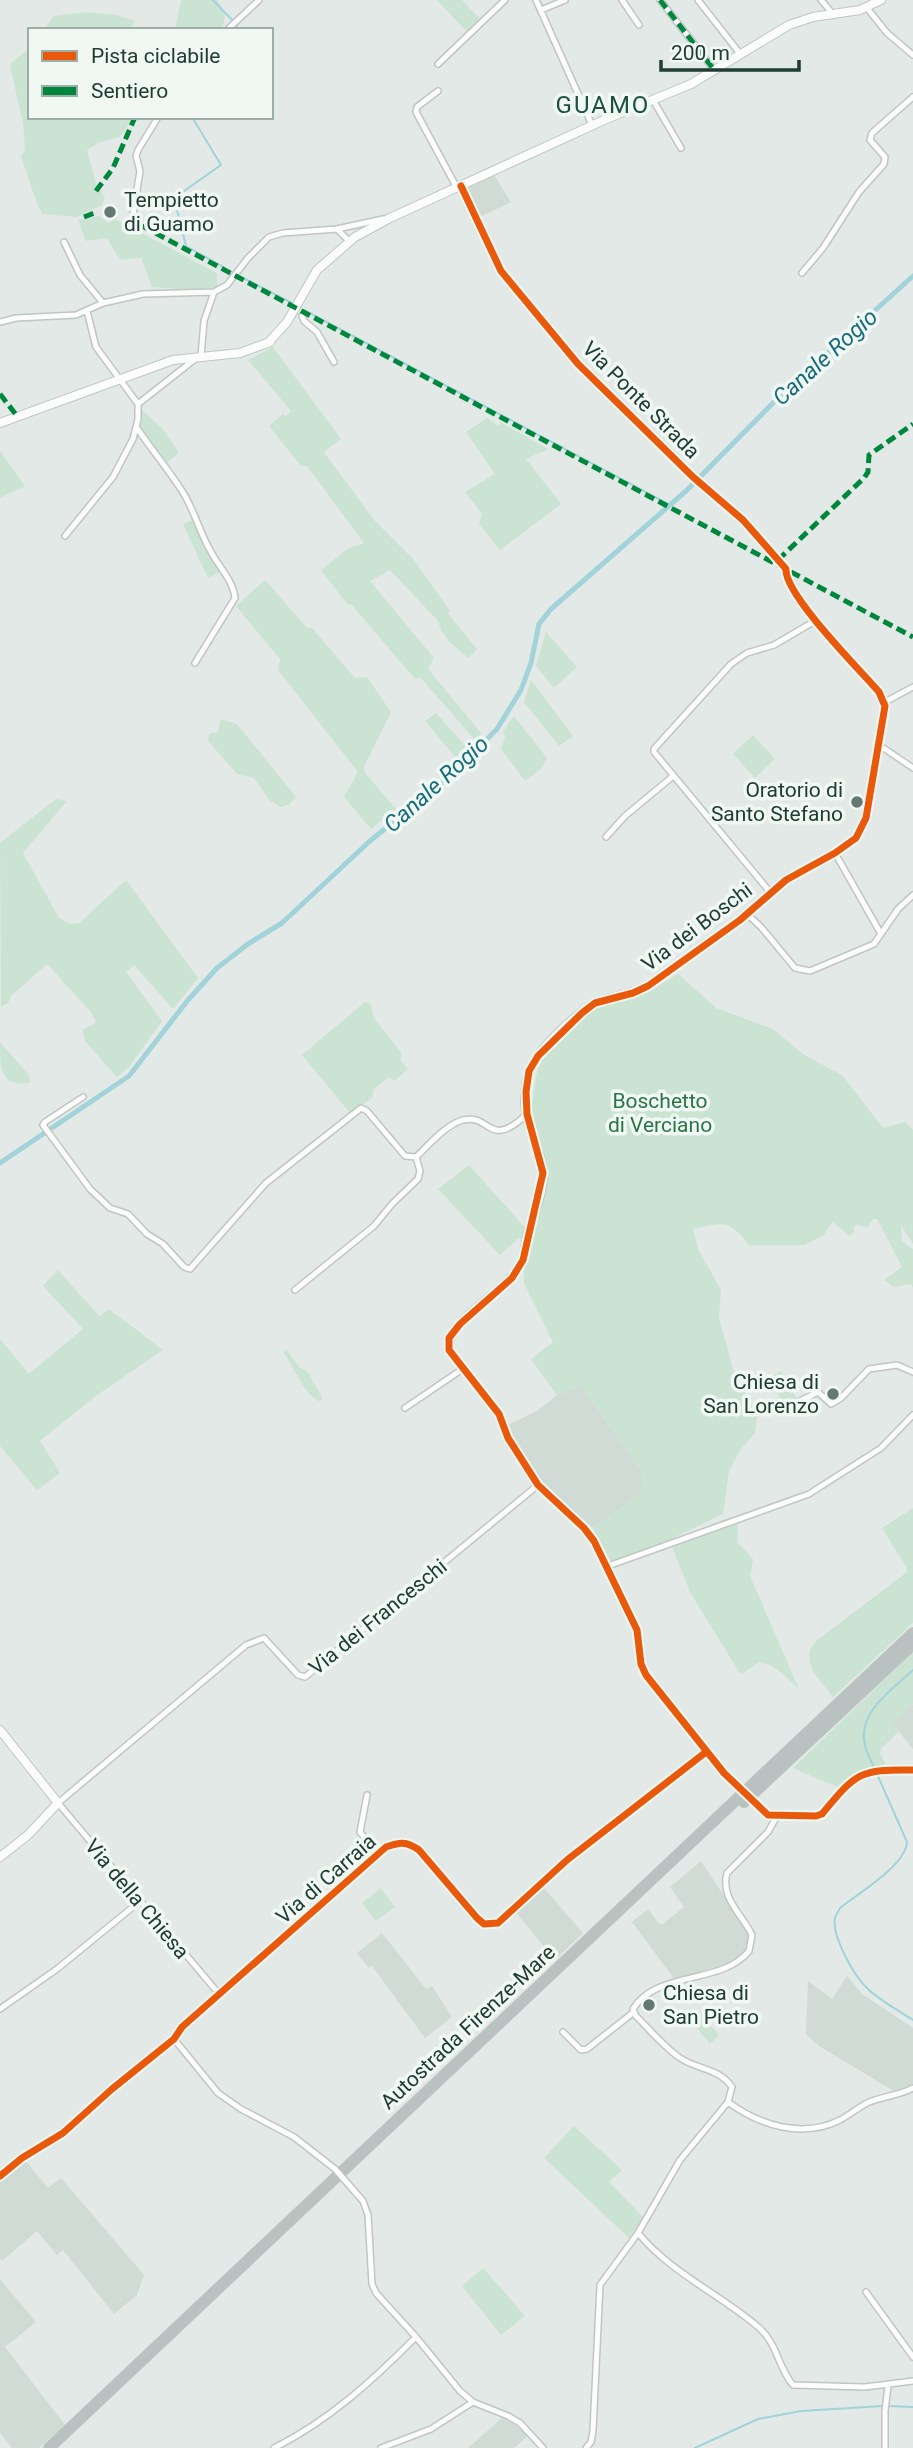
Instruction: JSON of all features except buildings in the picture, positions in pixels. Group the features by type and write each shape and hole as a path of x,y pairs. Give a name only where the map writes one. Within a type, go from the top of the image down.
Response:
{"highway":[{"name":"Autostrada Firenze-Mare","path":"49,2448 913,1633"},
{"name":"Autostrada Firenze-Mare","path":"58,2448 913,1644"}],"street":[{"path":"229,28 259,0"},
{"path":"438,64 505,0"},
{"path":"536,0 592,125"},
{"path":"541,10 565,0"},
{"path":"622,0 639,25"},
{"path":"660,0 715,71"},
{"path":"698,0 741,55"},
{"path":"821,0 832,13"},
{"path":"268,343 287,322 310,281 352,239 390,218 715,71 789,25 832,13 867,8 881,0"},
{"path":"867,8 887,33 913,55"},
{"path":"438,91 417,107 416,112 459,187"},
{"path":"802,273 823,248 859,192 884,164 885,157 870,140 872,133 913,97"},
{"path":"653,100 681,148"},
{"path":"132,221 140,171 136,156 157,119"},
{"name":"Via Ponte Strada","path":"459,187 495,260 510,283 578,364 693,477 743,520 786,569 786,578 815,621"},
{"path":"0,322 16,318 76,315 103,303 143,294 214,292 227,285 269,237 283,233 337,229 390,218"},
{"path":"347,227 352,239"},
{"path":"337,229 352,239"},
{"path":"64,243 80,275 103,303"},
{"path":"0,423 173,360 240,353 268,343 302,313 323,266"},
{"path":"138,404 199,356 204,321 214,292"},
{"path":"65,536 113,477 137,428 138,404 96,348 88,311"},
{"path":"302,313 304,321 317,332 334,362"},
{"path":"137,428 183,492 198,522 202,537 218,566 234,587 235,598 195,663"},
{"path":"771,892 672,777 654,752 731,664 747,653 774,645 815,621 885,702 879,745 913,768"},
{"path":"885,702 913,687"},
{"name":"Via dei Boschi","path":"740,1788 706,1752 646,1675 641,1664 637,1630 594,1541 584,1528 538,1485 508,1438 499,1414 449,1350 449,1338 460,1324 516,1274 523,1259 543,1173 527,1114 526,1092 529,1072 538,1056 564,1028 595,1003 648,986 747,914 800,870 849,845 861,832 866,818 879,745"},
{"path":"606,837 625,816 672,777"},
{"path":"835,853 881,934"},
{"path":"747,914 795,968 804,971 870,946 898,909 913,895"},
{"path":"83,1097 45,1122 44,1128 90,1189 110,1208 128,1214 147,1234 163,1244 184,1267 190,1269 265,1183 361,1108 367,1111 405,1156 416,1157 447,1129 461,1121 474,1121 500,1131 510,1129 527,1114"},
{"path":"295,1290 367,1232 418,1179 420,1171 416,1157"},
{"path":"782,1410 818,1392 831,1404 841,1398 869,1369 897,1365 913,1373"},
{"path":"405,1408 464,1368"},
{"path":"608,1566 809,1494 881,1448 913,1415"},
{"name":"Via dei Franceschi","path":"58,1803 246,1645 264,1638 298,1675 305,1677 538,1485"},
{"path":"0,1730 58,1803 28,1835 0,1857"},
{"name":"Via di Carraia","path":"0,2176 63,2133 173,2039 182,2027 331,1897 377,1853 399,1842 409,1843 419,1850 477,1918 484,1924 498,1923 567,1860 706,1752"},
{"path":"753,1802 768,1815 822,1814 853,1779 870,1772 913,1770"},
{"path":"367,1794 360,1832 377,1853"},
{"name":"Via della Chiesa","path":"58,1803 219,1994"},
{"path":"563,2032 581,2050 587,2049 634,2012 635,2005 654,1989 734,1963 749,1951 752,1935 730,1900 725,1880 727,1873 768,1832 777,1816"},
{"path":"0,2009 57,1969 139,1902"},
{"path":"586,2448 591,2442 593,2431 600,2285 638,2232 680,2160 728,2102 732,2087 717,2073 676,2056 634,2012"},
{"path":"173,2039 218,2093 241,2109 294,2137 335,2169 363,2201 368,2215 372,2284 376,2293 460,2391 473,2402 513,2418 543,2448"},
{"path":"728,2102 764,2123 806,2128 838,2121 865,2104 903,2094 913,2088"},
{"path":"638,2232 668,2262 758,2326 772,2341 793,2385 865,2387 913,2381"},
{"path":"866,2292 913,2357"},
{"path":"274,2448 332,2414 416,2337"},
{"path":"885,2448 884,2411 888,2386"},
{"path":"381,2448 431,2429 473,2402"}],"shaded area":[{"path":"493,173 511,202 478,218 468,190 470,185"},
{"path":"581,1386 640,1469 643,1482 640,1494 593,1528 534,1472 511,1437 508,1425 537,1411 557,1395"},
{"path":"913,1704 913,1749 892,1723"},
{"path":"701,1861 749,1934 749,1945 742,1955 727,1963 675,1980 632,1922 648,1909 659,1924 663,1924 684,1907 670,1887"},
{"path":"543,1887 583,1933 555,1960 515,1911"},
{"path":"382,1933 426,1989 432,1986 452,2017 425,2038 372,1966 369,1968 357,1953"},
{"path":"847,1976 862,1994 913,2028 913,2083 897,2093 819,2046 806,2034 808,1981 832,1999"},
{"path":"25,2160 48,2188 61,2178 144,2275 137,2295 114,2314 63,2250 57,2255 37,2231 2,2261 0,2259 0,2180"},
{"path":"0,2279 36,2322 5,2347 65,2425 39,2448 12,2448 0,2433"},
{"path":"502,2418 528,2436 514,2448 468,2448"}],"green space":[{"path":"181,0 217,0 225,13 220,28 175,28"},
{"path":"437,0 462,0 483,22 469,34"},
{"path":"87,12 116,15 135,21 130,28 45,28 53,16"},
{"path":"28,50 28,119 133,119 120,137 100,142 87,150 96,183 105,198 102,205 77,217 42,214 21,156 25,150 23,123 11,63"},
{"path":"99,216 108,223 115,219 217,273 217,287 180,292 178,289 152,287 141,258 120,260 107,238 86,241 78,220"},
{"path":"273,347 341,439 324,452 374,520 414,560 450,611 448,614 477,649 469,658 446,638 438,621 390,570 370,581 434,658 428,669 481,733 475,740 420,677 415,679 351,604 348,605 321,570 349,548 364,543 307,466 301,466 269,426 291,411 248,360"},
{"path":"140,408 162,428 179,453 165,464 138,430"},
{"path":"487,418 499,426 500,422 548,449 526,459 561,504 500,550 479,524 482,514 465,492 495,474 466,432"},
{"path":"0,451 25,486 0,498"},
{"path":"195,519 220,572 208,578 183,524"},
{"path":"265,580 307,628 312,628 355,678 367,677 391,712 364,767 365,773 396,809 371,829 344,797 358,772 278,670 280,659 236,606"},
{"path":"546,632 577,667 554,688 536,666"},
{"path":"531,680 573,736 559,746 524,702"},
{"path":"436,713 467,748 457,759 425,721"},
{"path":"514,716 547,758 541,769 525,781 501,749 505,737 503,732"},
{"path":"220,719 237,724 296,797 290,804 281,807 269,800 254,778 237,774 208,741 209,734 218,732"},
{"path":"753,735 775,759 755,778 733,754"},
{"path":"56,799 67,801 23,853 59,918 70,924 79,923 126,880 198,978 173,1009 134,965 126,972 162,1021 129,1067 117,1077 85,1041 83,1030 96,1022 91,1012 47,964 11,996 8,1003 1,1006 0,843"},
{"name":"Boschetto di Verciano","path":"678,974 716,1008 773,1029 804,1055 842,1075 883,1128 905,1122 913,1130 913,1244 901,1225 902,1241 913,1249 913,1288 911,1284 894,1287 884,1280 902,1267 877,1219 873,1219 867,1228 855,1226 855,1231 850,1236 832,1222 824,1235 805,1245 749,1245 736,1230 719,1224 693,1229 698,1249 721,1290 719,1318 733,1369 757,1417 755,1433 741,1449 729,1471 723,1514 669,1540 611,1562 593,1528 640,1494 640,1469 581,1386 557,1395 531,1359 553,1342 524,1283 524,1267 545,1196 549,1172 531,1111 537,1071 544,1057 574,1025 593,1009 644,994"},
{"path":"365,1002 371,1004 374,1018 402,1054 400,1060 408,1069 394,1081 389,1077 373,1090 372,1098 350,1113 302,1055"},
{"path":"0,1042 27,1073 30,1083 20,1084 7,1079 0,1060"},
{"path":"469,1165 528,1231 500,1255 438,1189"},
{"path":"58,1270 99,1316 109,1309 163,1350 93,1398 40,1441 60,1473 37,1490 0,1446 0,1339 29,1374 83,1329 43,1286"},
{"path":"286,1349 300,1368 307,1371 323,1399 318,1401 303,1385 284,1353"},
{"path":"781,1371 797,1399 784,1406 769,1378"},
{"path":"913,1508 913,1623 833,1697 814,1673 809,1660 810,1650 816,1641 907,1572 882,1528"},
{"path":"725,1519 738,1525 737,1542 753,1559 750,1576 799,1689 781,1672 765,1663 759,1662 742,1674 739,1672 690,1592 670,1542"},
{"path":"913,1652 913,1704 893,1723 898,1732 881,1749 880,1753 887,1768 864,1770 839,1788 793,1768"},
{"path":"381,1888 395,1907 376,1921 362,1903"},
{"path":"700,2013 719,2035 710,2044 691,2021"},
{"path":"574,2126 622,2170 609,2182 643,2217 629,2238 544,2158"},
{"path":"483,2268 525,2316 501,2335 462,2286"}],"waterway":[{"path":"213,0 233,21"},
{"path":"193,119 221,165 174,198 186,246 225,268"},
{"path":"239,276 294,304"},
{"name":"Canale Rogio","path":"0,1163 129,1076 188,1000 217,968 282,923 371,840 451,776 497,729 521,690 531,663 539,624 551,609 686,491 774,402 913,276"},
{"path":"304,310 670,505"},
{"path":"875,1769 864,1741 868,1717 881,1699 913,1670"},
{"path":"877,1774 907,1842 905,1851 880,1878 840,1908 835,1918 836,1934 850,1965 867,1988 913,2020"},
{"path":"695,2448 758,2419 801,2411 883,2406"},
{"path":"888,2406 913,2407"}],"marked path":[{"path":"660,0 715,71"},
{"path":"96,191 113,168 134,119"},
{"path":"84,217 97,212"},
{"path":"129,219 913,637"},
{"path":"0,394 17,416"},
{"path":"778,560 864,478 868,472 869,455 913,424"}],"cycle path":[{"path":"461,186 501,271 578,364 693,477 743,520 786,569 797,596 879,692 885,706 866,818 856,838 786,880 740,920 648,986 595,1003 538,1056 529,1071 526,1092 527,1114 543,1173 523,1260 512,1278 460,1324 449,1338 449,1350 499,1414 508,1438 538,1485 584,1528 594,1541 637,1630 641,1664 646,1675 724,1773 768,1815 816,1816 822,1814 843,1790 860,1776 881,1771 913,1770"},
{"path":"0,2176 22,2158 63,2133 174,2039 182,2027 386,1847 403,1843 419,1850 477,1918 484,1924 498,1923 567,1860 706,1752"}],"place":[{"name":"Tempietto di Guamo","path":"110,212"},
{"name":"Oratorio di Santo Stefano","path":"857,802"},
{"name":"Chiesa di San Lorenzo","path":"833,1394"},
{"name":"Chiesa di San Pietro","path":"649,2005"}],"district":[{"name":"GUAMO","path":"603,105"}]}
